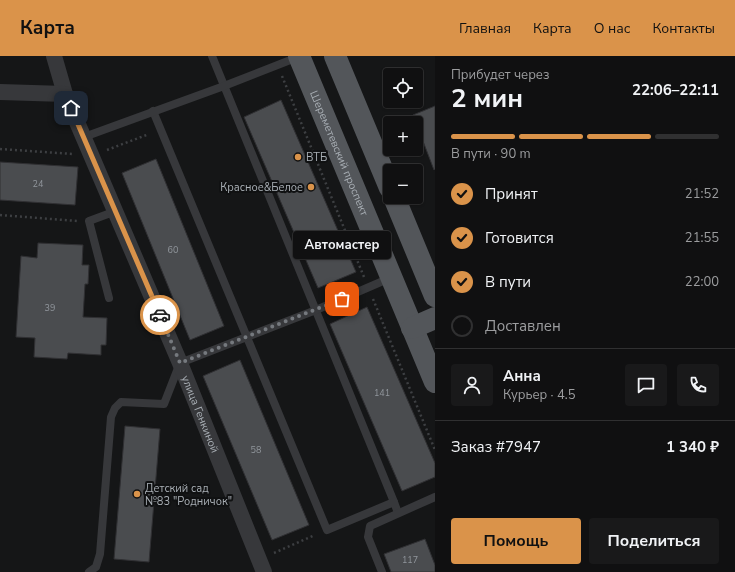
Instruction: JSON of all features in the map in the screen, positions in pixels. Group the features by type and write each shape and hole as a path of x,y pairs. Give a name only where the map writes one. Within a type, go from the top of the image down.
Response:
{"main road":[{"name":"Шереметевский проспект","path":"299,56 435,382"},
{"path":"335,56 383,171"},
{"path":"397,204 435,296"},
{"path":"412,328 435,318"}],"street":[{"name":"улица Генкиной","path":"54,56 65,94 180,363 264,572"},
{"path":"0,92 65,94"}],"lane":[{"path":"212,56 398,513"},
{"path":"84,138 153,111 224,86 299,56"},
{"path":"153,111 327,530 394,502"},
{"path":"109,298 89,221 116,211"},
{"path":"89,572 96,567 100,554 111,417 114,408 121,402 164,404 180,363 316,310 391,278"},
{"path":"382,572 368,536 370,526 435,497"}],"path":[{"path":"278,65 435,450"},
{"path":"0,149 91,156 161,130"},
{"path":"0,215 82,221"},
{"path":"273,553 327,530"}],"building":[{"path":"281,100 356,272 318,288 244,117"},
{"path":"435,106 434,170 423,141 423,116 413,115"},
{"path":"156,159 224,326 190,340 122,173"},
{"path":"0,162 78,167 75,205 0,200"},
{"path":"38,243 83,245 82,265 89,265 88,284 85,284 83,317 107,318 106,345 101,345 101,355 68,353 67,359 34,357 35,338 16,337 21,256 37,258"},
{"path":"367,307 435,463 435,477 402,491 330,324"},
{"path":"240,360 309,525 272,540 203,376"},
{"name":"Детский сад №83 \"Родничок\"","path":"125,426 160,429 149,562 114,559"},
{"path":"425,539 435,565 435,572 391,572 384,554"}],"way so far":[{"path":"160,315 180,363 342,299"}],"place":[{"name":"ВТБ","path":"298,157"},
{"name":"Красное&Белое","path":"311,187"},
{"name":"Автомастер","path":"342,299"},
{"name":"Детский сад №83 \"Родничок\"","path":"137,494"}],"route":[{"path":"71,108 160,315"}]}
